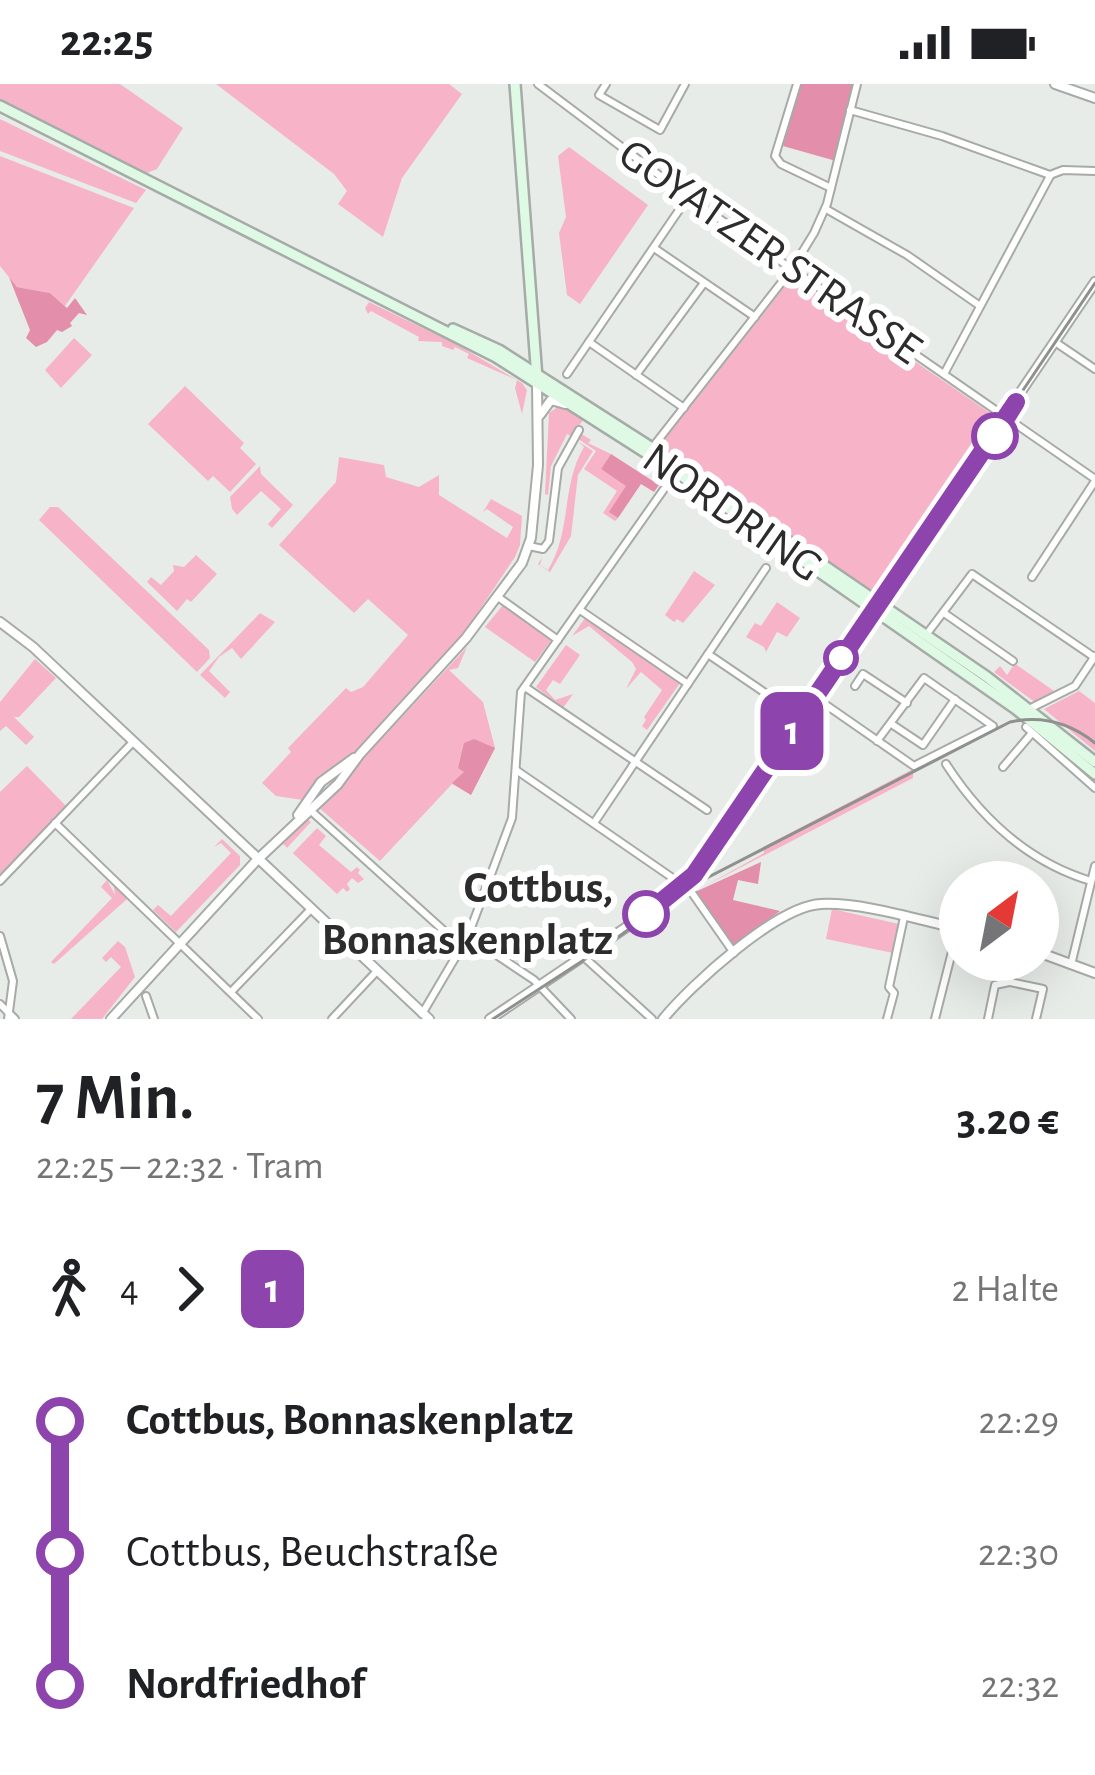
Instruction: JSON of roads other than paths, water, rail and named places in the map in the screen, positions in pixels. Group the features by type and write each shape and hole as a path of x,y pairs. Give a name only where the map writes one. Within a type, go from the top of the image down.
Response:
{"main road":[{"path":"515,84 537,378"},
{"name":"NORDRING","path":"0,106 537,378 652,448 1026,710 1095,775"},
{"name":"NORDRING","path":"414,315 499,350 583,412 926,635 1095,762"},
{"path":"499,350 525,354 535,339"}],"street":[{"name":"GOYATZER STRASSE","path":"538,84 688,197 1095,480"},
{"path":"606,84 599,95 660,130 685,84"},
{"path":"797,84 775,156 781,164 832,188"},
{"path":"652,448 792,269 826,209 857,84"},
{"path":"1055,84 1095,98"},
{"path":"850,110 942,136 1050,175"},
{"path":"944,374 1050,175 1063,170 1095,171"},
{"path":"567,374 688,197"},
{"path":"826,209 907,254 980,306"},
{"path":"654,248 755,317"},
{"path":"490,1019 686,887 1095,282"},
{"path":"636,375 704,283"},
{"path":"589,342 684,407"},
{"path":"1054,342 1095,369"},
{"path":"114,1019 138,985 256,860 338,784 498,597 529,546 538,465 537,378"},
{"path":"538,420 551,400 583,412"},
{"path":"529,546 543,550 549,541 558,468 579,430"},
{"path":"0,622 33,647 426,1016 468,936 512,818 525,687 676,472"},
{"path":"1032,577 1095,480"},
{"path":"594,824 766,568"},
{"path":"926,635 972,574 1095,657 1075,686 1026,710"},
{"path":"498,597 558,640"},
{"path":"580,610 688,684"},
{"path":"944,614 1013,661"},
{"path":"708,654 802,718"},
{"path":"855,686 863,674 907,703"},
{"path":"816,698 877,741 914,766 993,726 925,678 877,741"},
{"path":"525,687 706,810"},
{"path":"923,745 955,699"},
{"path":"892,725 923,745 930,758"},
{"path":"1003,767 1029,730 1095,788"},
{"path":"0,881 133,742"},
{"path":"290,826 329,775 360,754"},
{"path":"946,764 978,808 1017,844 1091,881"},
{"path":"516,770 686,887 734,953"},
{"path":"310,810 462,946"},
{"path":"56,823 258,1019"},
{"path":"1071,964 1095,866"},
{"path":"663,1019 690,987 800,909 843,905 939,924"},
{"path":"231,992 310,910"},
{"path":"887,1019 904,917"},
{"path":"0,936 13,980 11,1017"},
{"path":"468,936 529,976 571,1019"},
{"path":"585,958 652,1019"},
{"path":"1059,960 1095,973"},
{"path":"332,1019 376,972"},
{"path":"935,1019 945,981"},
{"path":"988,1019 995,985 1010,982 1043,989 1036,1019"},
{"path":"146,996 154,1019"},
{"path":"0,1004 11,1017"}],"tram line":[{"path":"493,1019 692,883 1095,283"},
{"name":"1","path":"646,914 694,875 1016,402 995,436"},
{"path":"693,885 1010,722 1055,722 1095,743"}],"place":[{"name":"Cottbus, Bonnaskenplatz","path":"646,914"}]}
